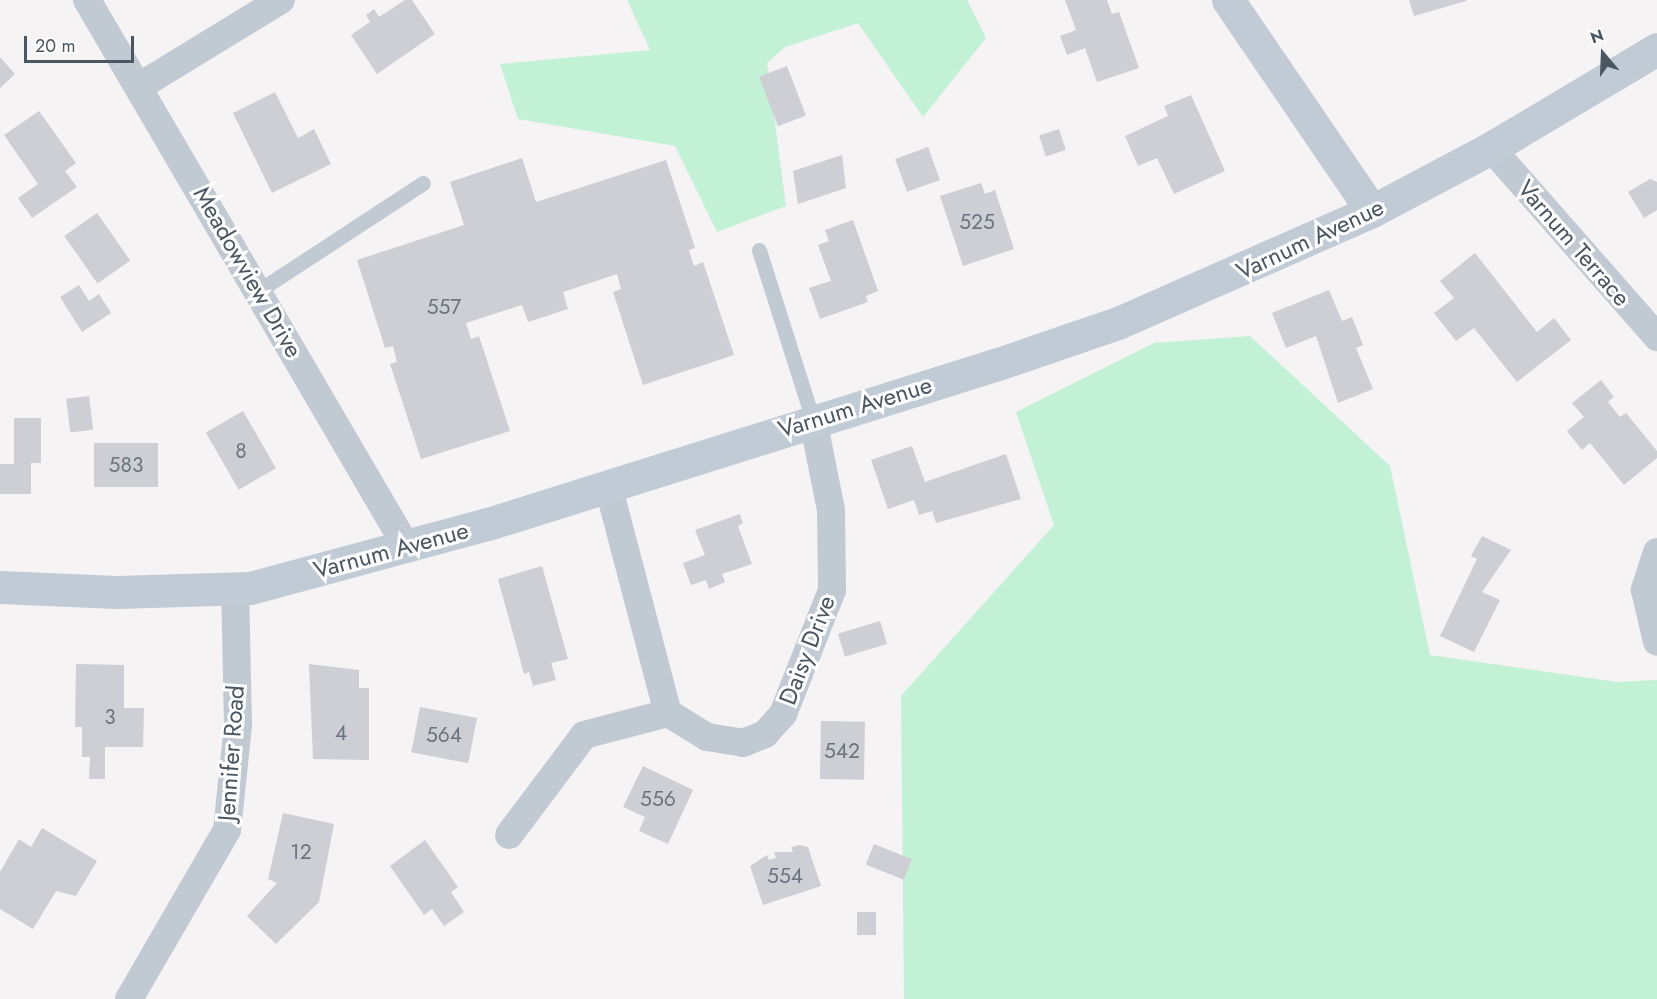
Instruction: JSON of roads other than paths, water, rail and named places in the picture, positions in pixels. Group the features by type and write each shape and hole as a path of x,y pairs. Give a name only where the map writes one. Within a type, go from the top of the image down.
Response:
{"main road":[{"path":"1228,0 1372,212"},
{"name":"Varnum Avenue","path":"0,587 117,592 235,588 406,546 608,485 1118,323 1372,212 1491,148 1657,49"}],"street":[{"name":"Meadowview Drive","path":"87,0 140,86 406,546"},
{"path":"140,86 281,0"},
{"name":"Varnum Terrace","path":"1491,148 1657,337"},
{"name":"Daisy Drive","path":"668,713 707,737 743,742 765,734 783,714 832,590 831,510 813,420"},
{"path":"509,835 584,735 668,713 608,485"},
{"path":"1657,552 1645,590 1657,642"},
{"name":"Jennifer Road","path":"129,999 227,830 238,726 235,588"}],"lane":[{"path":"258,291 423,183"},
{"path":"759,250 813,420"}]}
